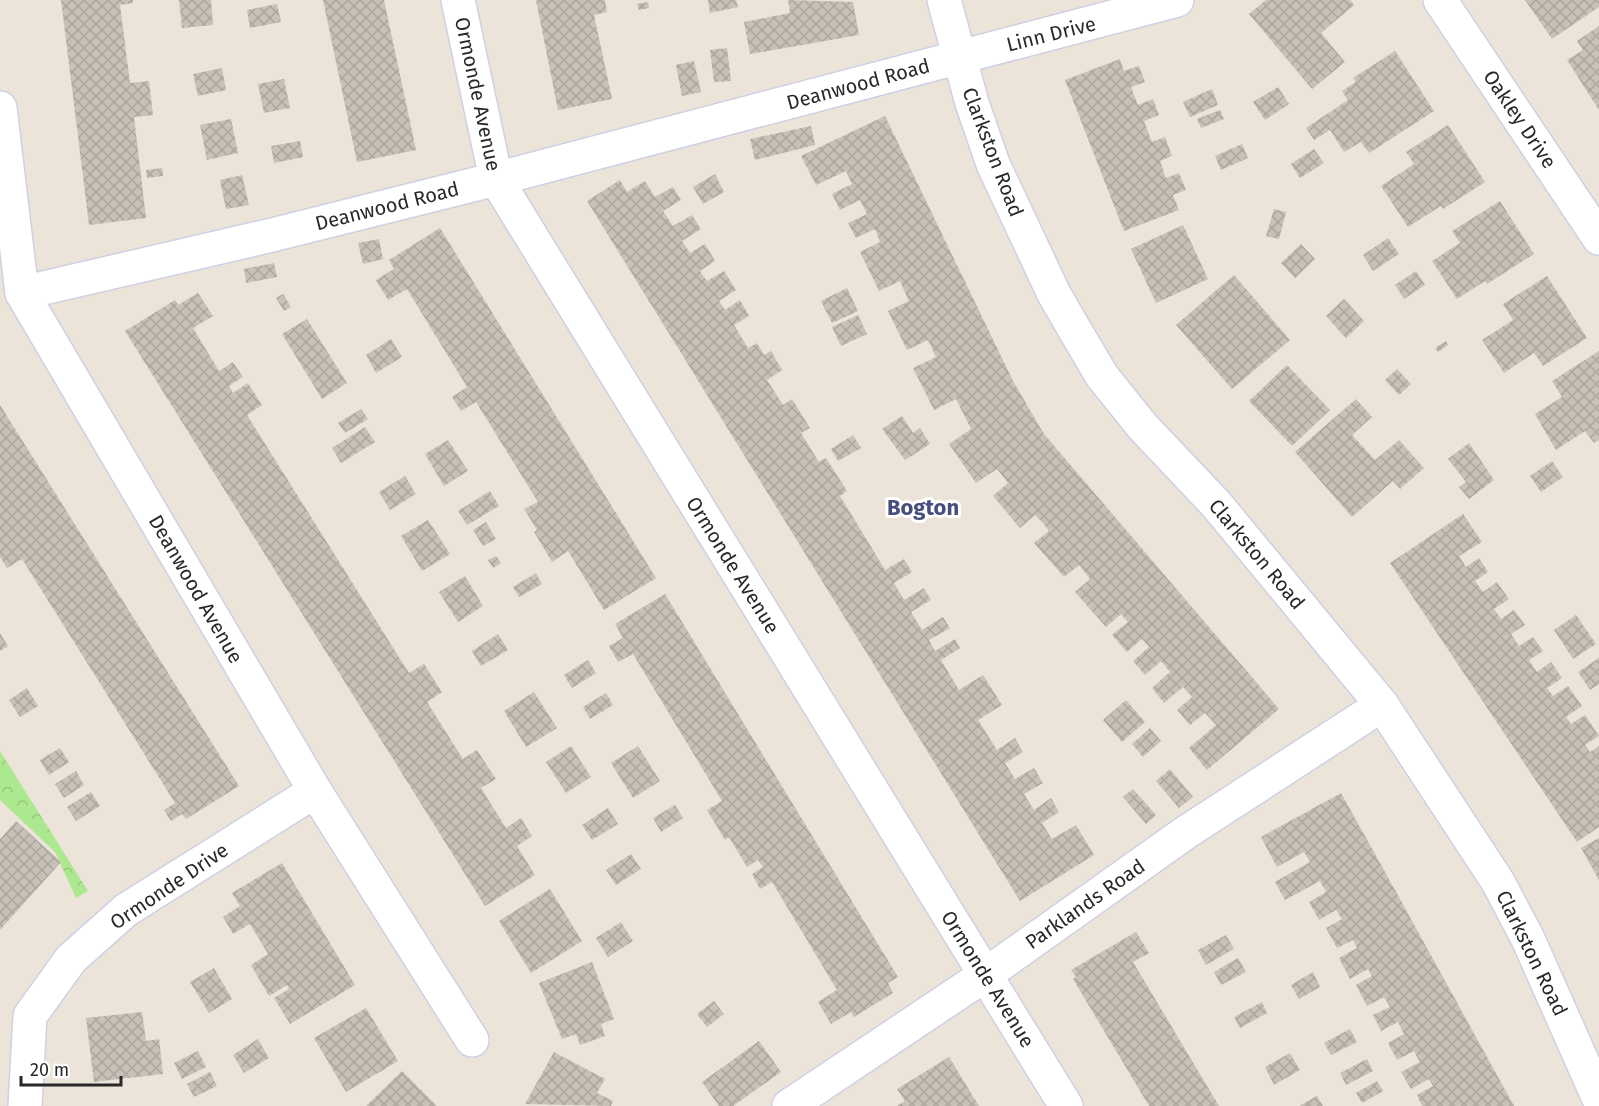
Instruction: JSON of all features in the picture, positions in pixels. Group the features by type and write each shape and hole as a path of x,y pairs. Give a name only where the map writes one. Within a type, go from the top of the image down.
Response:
{"street":[{"name":"Ormonde Avenue","path":"458,0 496,179 1066,1106"},
{"name":"Clarkston Road","path":"944,0 972,103 993,164 1054,294 1102,376 1143,427 1216,504 1382,705 1498,882 1528,939 1599,1099"},
{"name":"Linn Drive","path":"959,58 1178,0"},
{"name":"Oakley Drive","path":"1440,0 1599,238"},
{"name":"Deanwood Road","path":"22,293 496,179 959,58"},
{"name":"Deanwood Avenue","path":"0,108 22,293 315,790 472,1040"},
{"name":"Parklands Road","path":"789,1106 985,975 1185,832 1382,705"},
{"name":"Ormonde Drive","path":"25,1106 30,1016 71,959 126,910 315,790"}],"green space":[{"path":"0,751 88,891 76,898 55,852 0,800"}],"building":[{"path":"61,0 133,0 133,3 120,5 130,83 149,81 153,115 134,117 146,218 89,225"},
{"path":"179,0 211,0 213,25 182,28"},
{"path":"323,0 384,0 416,150 357,162"},
{"path":"536,0 605,0 607,12 594,15 612,99 558,110"},
{"path":"708,0 736,0 738,7 710,13"},
{"path":"788,0 853,2 859,35 750,54 744,22 790,13"},
{"path":"1266,0 1350,0 1354,5 1321,33 1345,62 1312,89 1249,14"},
{"path":"1525,0 1599,0 1599,7 1552,39"},
{"path":"648,2 649,8 639,10 637,4"},
{"path":"277,4 281,22 250,28 247,10"},
{"path":"1599,26 1599,110 1567,60 1583,50 1577,41"},
{"path":"727,48 731,81 714,82 710,50"},
{"path":"1395,51 1434,111 1369,153 1361,142 1344,152 1330,130 1314,140 1306,128 1348,100 1342,91 1356,82 1353,78"},
{"path":"1120,59 1124,71 1139,66 1145,82 1131,87 1138,105 1153,99 1159,115 1144,121 1152,142 1165,137 1172,156 1160,161 1166,178 1179,173 1186,190 1173,195 1179,210 1124,231 1065,80"},
{"path":"694,61 701,92 682,96 676,65"},
{"path":"222,68 226,90 198,96 193,74"},
{"path":"284,79 290,108 264,113 258,84"},
{"path":"1278,87 1289,104 1265,120 1253,102"},
{"path":"1212,89 1218,105 1190,117 1183,102"},
{"path":"1220,110 1224,119 1201,128 1197,119"},
{"path":"885,116 1013,381 1044,434 1279,709 1207,770 1189,748 1216,725 1205,713 1190,725 1177,710 1192,697 1183,687 1164,703 1152,688 1170,672 1161,661 1145,675 1133,661 1149,647 1142,639 1127,652 1112,635 1128,622 1121,614 1106,627 1075,592 1090,579 1079,565 1064,577 1034,543 1049,531 1042,522 1035,515 1020,528 993,496 1008,483 997,469 976,483 949,444 971,429 956,399 934,410 913,368 936,357 928,340 907,350 888,311 909,301 900,281 879,291 860,252 880,242 875,229 856,238 848,223 867,214 860,200 840,210 832,194 852,184 846,171 816,185 801,156"},
{"path":"231,119 238,153 207,160 200,125"},
{"path":"1448,125 1485,182 1443,209 1441,206 1408,227 1381,186 1414,164 1406,152"},
{"path":"811,126 815,145 755,160 750,139"},
{"path":"300,141 303,157 274,163 271,146"},
{"path":"1242,144 1248,158 1221,170 1215,156"},
{"path":"1314,149 1324,163 1300,178 1291,164"},
{"path":"162,168 163,176 147,178 146,170"},
{"path":"715,174 724,192 703,204 693,187"},
{"path":"242,175 249,205 226,209 220,180"},
{"path":"620,180 627,192 645,181 655,197 673,187 681,200 663,211 673,226 692,215 701,229 682,241 690,253 705,244 715,261 700,271 707,281 724,271 736,290 719,301 725,310 740,300 749,316 734,325 748,348 757,343 764,355 771,351 782,370 767,380 783,405 792,399 810,428 801,433 819,462 826,458 847,491 840,496 885,570 904,559 912,572 894,583 904,600 924,588 931,600 911,612 922,630 943,617 950,628 929,640 935,651 955,639 960,648 941,660 959,690 983,675 1002,705 978,720 997,750 1015,738 1023,752 1005,763 1015,779 1034,768 1043,783 1024,794 1034,810 1051,798 1059,812 1042,823 1052,839 1076,825 1094,855 1020,901 587,201"},
{"path":"1500,201 1534,254 1487,284 1485,281 1457,299 1432,261 1460,243 1452,231"},
{"path":"1274,209 1286,212 1279,239 1266,236"},
{"path":"1183,225 1208,279 1156,303 1131,249"},
{"path":"440,228 656,578 604,610 568,551 552,562 534,532 537,530 524,509 538,502 476,402 461,411 452,397 467,387 407,289 388,300 376,280 394,269 389,260"},
{"path":"1388,238 1399,254 1373,271 1363,255"},
{"path":"379,239 383,259 363,264 358,243"},
{"path":"1301,244 1315,259 1295,278 1281,263"},
{"path":"274,263 277,277 246,283 244,269"},
{"path":"1416,271 1425,285 1404,299 1395,285"},
{"path":"1234,275 1290,340 1232,389 1176,325"},
{"path":"1547,276 1587,338 1543,366 1534,353 1504,373 1482,340 1513,320 1503,304"},
{"path":"847,288 858,311 832,323 821,301"},
{"path":"198,293 213,316 193,328 219,371 233,362 243,377 229,386 233,393 248,383 262,405 247,415 409,673 424,664 442,692 427,702 463,759 477,750 496,779 481,788 506,828 521,818 532,836 517,846 535,875 485,906 125,331 175,300 178,305"},
{"path":"283,294 291,307 284,311 276,298"},
{"path":"1344,299 1364,321 1346,338 1326,316"},
{"path":"858,315 867,334 841,346 832,327"},
{"path":"307,319 347,383 322,399 282,334"},
{"path":"391,339 402,357 376,373 366,355"},
{"path":"1446,341 1448,345 1438,352 1435,348"},
{"path":"1599,351 1599,440 1594,443 1585,431 1556,450 1535,414 1562,397 1552,381"},
{"path":"1287,365 1330,410 1292,446 1249,401"},
{"path":"1397,369 1411,384 1399,395 1385,380"},
{"path":"1356,399 1372,417 1352,435 1375,460 1399,440 1424,468 1400,489 1393,481 1352,517 1295,452"},
{"path":"0,405 239,786 186,819 182,814 171,821 164,810 175,803 22,559 7,568 0,557"},
{"path":"361,409 368,419 345,433 338,423"},
{"path":"902,416 913,433 920,428 930,444 905,460 882,429"},
{"path":"365,427 375,442 341,463 332,448"},
{"path":"853,435 861,448 838,461 831,449"},
{"path":"448,440 468,471 444,486 425,454"},
{"path":"1469,443 1494,480 1469,499 1459,487 1466,482 1448,459"},
{"path":"1552,461 1563,477 1541,492 1530,476"},
{"path":"405,476 416,494 390,510 379,492"},
{"path":"490,491 499,506 467,525 458,511"},
{"path":"1463,514 1482,542 1459,556 1466,567 1479,558 1488,572 1475,581 1483,592 1497,582 1509,599 1494,609 1501,619 1514,610 1525,625 1511,634 1519,646 1533,637 1543,651 1529,660 1537,672 1551,662 1562,678 1547,688 1553,696 1568,686 1582,706 1566,717 1571,724 1585,715 1599,736 1585,745 1590,752 1599,746 1599,827 1577,842 1390,563"},
{"path":"428,520 450,554 422,571 401,536"},
{"path":"486,522 496,539 483,546 473,530"},
{"path":"496,556 501,563 493,568 488,560"},
{"path":"536,573 542,584 519,597 513,587"},
{"path":"465,576 483,606 458,622 439,592"},
{"path":"665,594 898,977 888,983 893,993 854,1017 851,1012 831,1024 818,1002 837,990 772,882 760,889 752,874 763,867 758,860 747,867 729,837 725,840 707,810 722,801 633,654 618,662 609,646 623,638 615,624"},
{"path":"1576,615 1596,644 1573,659 1554,630"},
{"path":"0,633 8,646 0,651"},
{"path":"498,634 508,650 481,666 472,651"},
{"path":"1599,658 1599,684 1590,690 1578,672"},
{"path":"588,660 596,673 572,688 564,675"},
{"path":"27,688 38,706 20,717 9,700"},
{"path":"534,692 557,728 526,747 504,711"},
{"path":"606,693 613,705 590,719 583,707"},
{"path":"1126,700 1145,722 1122,742 1103,720"},
{"path":"1150,728 1161,741 1143,757 1132,744"},
{"path":"571,746 591,777 566,793 546,762"},
{"path":"638,746 660,781 633,798 611,763"},
{"path":"60,748 69,762 49,775 40,760"},
{"path":"1170,769 1193,797 1179,808 1156,781"},
{"path":"76,771 84,785 64,798 55,784"},
{"path":"1133,789 1156,815 1146,824 1123,797"},
{"path":"91,792 100,806 76,821 67,807"},
{"path":"1341,793 1514,1106 1422,1106 1417,1095 1433,1086 1429,1079 1411,1089 1401,1072 1420,1062 1414,1051 1397,1060 1388,1043 1404,1034 1398,1022 1381,1031 1373,1015 1390,1007 1384,997 1367,1006 1356,985 1372,976 1368,969 1350,979 1339,958 1357,948 1353,940 1337,948 1326,928 1342,919 1336,910 1319,920 1309,902 1326,892 1320,881 1285,900 1275,882 1310,862 1304,852 1277,867 1261,837"},
{"path":"675,805 683,818 661,832 653,818"},
{"path":"608,808 618,824 592,840 582,825"},
{"path":"16,821 61,862 0,930 0,839"},
{"path":"1599,838 1599,880 1581,848"},
{"path":"631,854 641,869 616,885 606,870"},
{"path":"282,863 355,985 290,1024 274,998 289,989 287,985 269,996 251,965 268,954 250,924 233,934 223,917 240,906 232,893"},
{"path":"550,889 582,941 531,973 499,921"},
{"path":"621,922 633,941 608,957 596,938"},
{"path":"1136,932 1149,953 1133,962 1219,1106 1149,1106 1073,979 1076,977 1071,970"},
{"path":"1226,935 1234,949 1206,965 1198,950"},
{"path":"1238,958 1246,972 1221,985 1214,972"},
{"path":"592,962 614,1019 601,1024 605,1036 580,1045 576,1034 562,1039 539,983"},
{"path":"214,968 232,999 209,1013 190,982"},
{"path":"1313,972 1320,987 1299,999 1291,985"},
{"path":"714,1001 724,1014 707,1027 697,1014"},
{"path":"1262,1002 1267,1013 1240,1028 1234,1017"},
{"path":"366,1008 398,1061 346,1092 314,1038"},
{"path":"142,1012 146,1041 159,1039 163,1074 94,1082 86,1018"},
{"path":"1350,1029 1357,1042 1331,1055 1324,1043"},
{"path":"258,1039 269,1058 244,1073 233,1055"},
{"path":"759,1041 781,1072 733,1106 719,1106 702,1082"},
{"path":"198,1051 206,1067 182,1079 174,1063"},
{"path":"554,1052 605,1079 597,1093 613,1101 611,1106 525,1104"},
{"path":"1290,1053 1300,1070 1274,1085 1265,1067"},
{"path":"949,1057 979,1106 897,1106 905,1101 897,1089"},
{"path":"1367,1059 1373,1071 1346,1085 1340,1073"},
{"path":"402,1071 437,1106 366,1106"},
{"path":"210,1072 217,1086 194,1097 187,1084"},
{"path":"1377,1081 1383,1091 1362,1103 1356,1093"},
{"path":"1317,1096 1323,1106 1299,1106"}],"district":[{"name":"Bogton","path":"923,507"}]}
